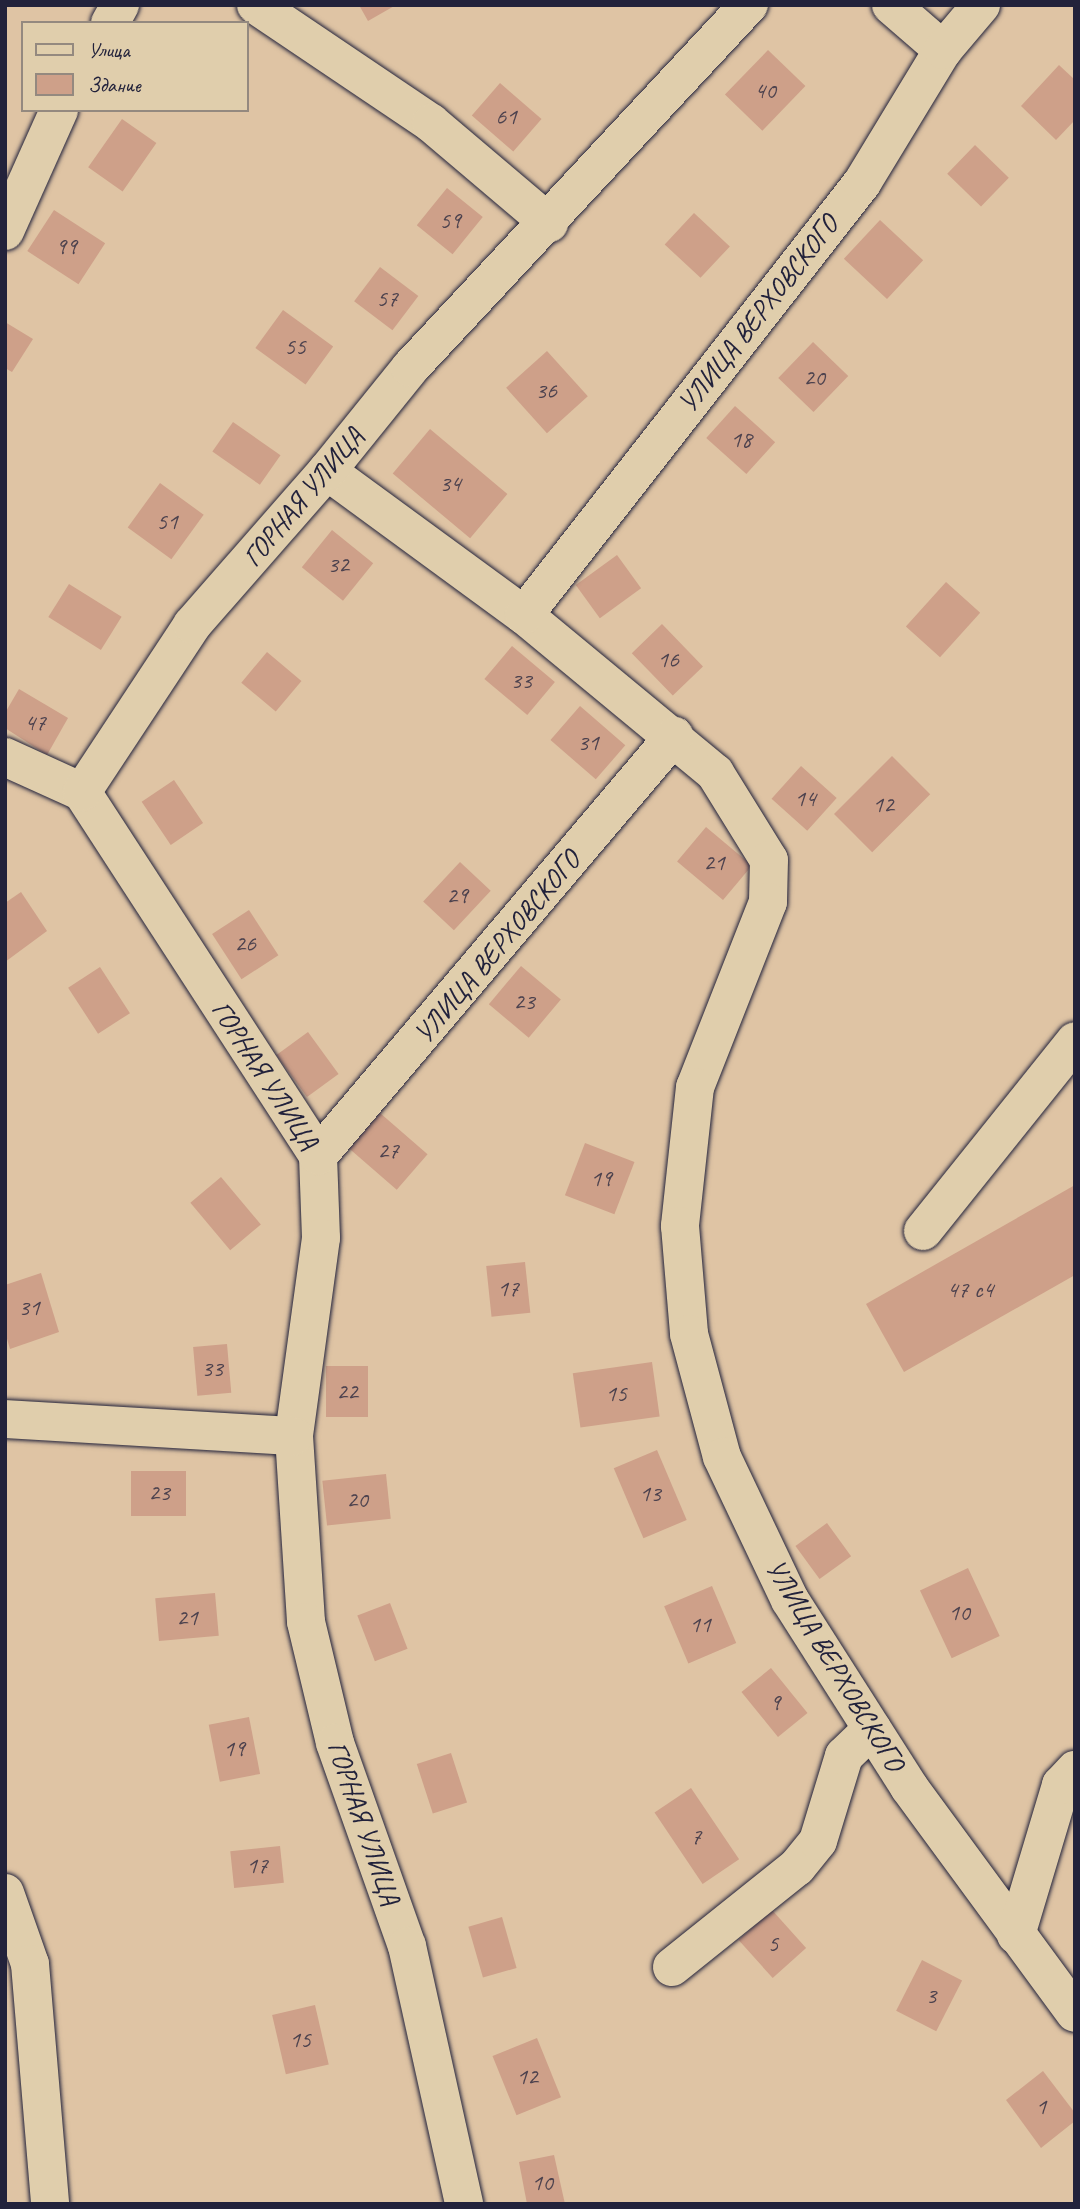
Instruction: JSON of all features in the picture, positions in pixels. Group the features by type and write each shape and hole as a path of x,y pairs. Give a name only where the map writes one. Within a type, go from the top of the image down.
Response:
{"street":[{"path":"111,21 120,5"},
{"path":"256,5 430,123 549,223"},
{"name":"ГОРНАЯ УЛИЦА","path":"464,2204 407,1946 335,1744 306,1622 294,1436 321,1238 318,1156 82,792 192,625 327,471 410,368 549,223 750,5"},
{"path":"891,5 943,50"},
{"name":"УЛИЦА ВЕРХОВСКОГО","path":"524,615 862,183 943,50 981,5"},
{"path":"5,231 58,112"},
{"name":"УЛИЦА ВЕРХОВСКОГО","path":"327,471 524,615 674,736 715,773 769,860 768,902 695,1087 680,1226 689,1334 722,1457 790,1600 872,1729 1016,1935 1075,2013"},
{"name":"УЛИЦА ВЕРХОВСКОГО","path":"318,1156 674,736"},
{"path":"5,757 82,792"},
{"path":"923,1231 1075,1041"},
{"path":"5,1419 294,1436"},
{"path":"672,1967 797,1867 818,1841 844,1756 872,1729"},
{"path":"1016,1935 1060,1785 1075,1770"},
{"path":"5,1893 30,1964 50,2204"}],"building":[{"path":"359,5 396,5 368,21"},
{"path":"768,50 805,86 762,131 725,95"},
{"path":"1059,65 1075,80 1075,120 1056,140 1021,106"},
{"path":"500,83 542,119 513,152 472,115"},
{"path":"122,119 156,143 123,191 88,167"},
{"path":"975,145 1009,178 981,206 947,174"},
{"path":"447,188 483,217 453,254 417,225"},
{"path":"54,210 105,243 78,284 27,251"},
{"path":"694,213 730,246 701,278 665,244"},
{"path":"880,220 923,260 887,299 844,259"},
{"path":"380,267 418,296 392,330 354,301"},
{"path":"283,310 333,346 306,384 255,348"},
{"path":"5,322 33,339 12,372 5,368"},
{"path":"813,342 848,376 814,412 778,378"},
{"path":"547,351 588,396 547,433 506,388"},
{"path":"735,406 775,442 746,474 706,438"},
{"path":"233,422 281,455 260,485 212,451"},
{"path":"430,429 507,494 470,538 393,473"},
{"path":"160,483 204,515 171,559 128,527"},
{"path":"332,530 373,563 343,601 302,567"},
{"path":"617,555 641,588 600,618 576,585"},
{"path":"946,582 980,613 940,657 906,627"},
{"path":"69,584 122,617 101,650 48,617"},
{"path":"662,624 703,666 673,696 632,653"},
{"path":"512,646 555,682 527,715 484,679"},
{"path":"267,652 301,681 276,712 241,683"},
{"path":"19,689 68,718 47,755 5,728 5,713"},
{"path":"580,706 625,745 596,779 550,740"},
{"path":"892,756 930,794 872,852 834,814"},
{"path":"801,766 837,798 807,831 772,799"},
{"path":"174,780 203,823 171,845 142,802"},
{"path":"706,827 752,866 723,900 677,861"},
{"path":"460,862 491,891 454,930 423,901"},
{"path":"21,892 47,931 5,962 5,903"},
{"path":"249,910 278,955 242,979 212,934"},
{"path":"521,966 561,999 529,1038 489,1004"},
{"path":"100,967 130,1013 98,1034 68,988"},
{"path":"308,1032 339,1074 307,1097 276,1055"},
{"path":"380,1113 428,1154 397,1190 349,1148"},
{"path":"585,1143 634,1162 614,1214 565,1195"},
{"path":"221,1177 261,1224 230,1250 190,1203"},
{"path":"1075,1185 1075,1275 904,1372 866,1304"},
{"path":"525,1262 530,1313 492,1317 486,1266"},
{"path":"41,1273 59,1332 10,1349 5,1332 5,1285"},
{"path":"227,1344 231,1393 197,1396 193,1347"},
{"path":"652,1362 660,1416 580,1428 573,1373"},
{"path":"326,1366 368,1366 368,1417 326,1417"},
{"path":"657,1450 687,1520 643,1538 614,1468"},
{"path":"131,1471 186,1471 186,1516 131,1516"},
{"path":"386,1474 391,1519 327,1525 322,1481"},
{"path":"827,1523 851,1556 820,1579 795,1546"},
{"path":"968,1568 1000,1636 952,1658 920,1590"},
{"path":"712,1586 736,1643 688,1663 664,1606"},
{"path":"215,1593 219,1636 159,1641 155,1598"},
{"path":"390,1603 408,1649 375,1661 357,1616"},
{"path":"771,1668 808,1713 778,1737 741,1692"},
{"path":"249,1717 260,1774 220,1782 209,1725"},
{"path":"451,1753 467,1802 433,1814 417,1764"},
{"path":"691,1788 739,1859 703,1884 655,1813"},
{"path":"280,1846 284,1883 234,1888 230,1851"},
{"path":"772,1910 806,1948 773,1978 739,1940"},
{"path":"502,1917 517,1968 483,1978 468,1927"},
{"path":"922,1960 962,1980 936,2031 896,2011"},
{"path":"315,2005 329,2064 286,2074 272,2015"},
{"path":"537,2038 561,2097 516,2115 492,2056"},
{"path":"1043,2071 1075,2113 1075,2121 1041,2148 1006,2100"},
{"path":"554,2155 565,2204 527,2204 519,2162"}]}
